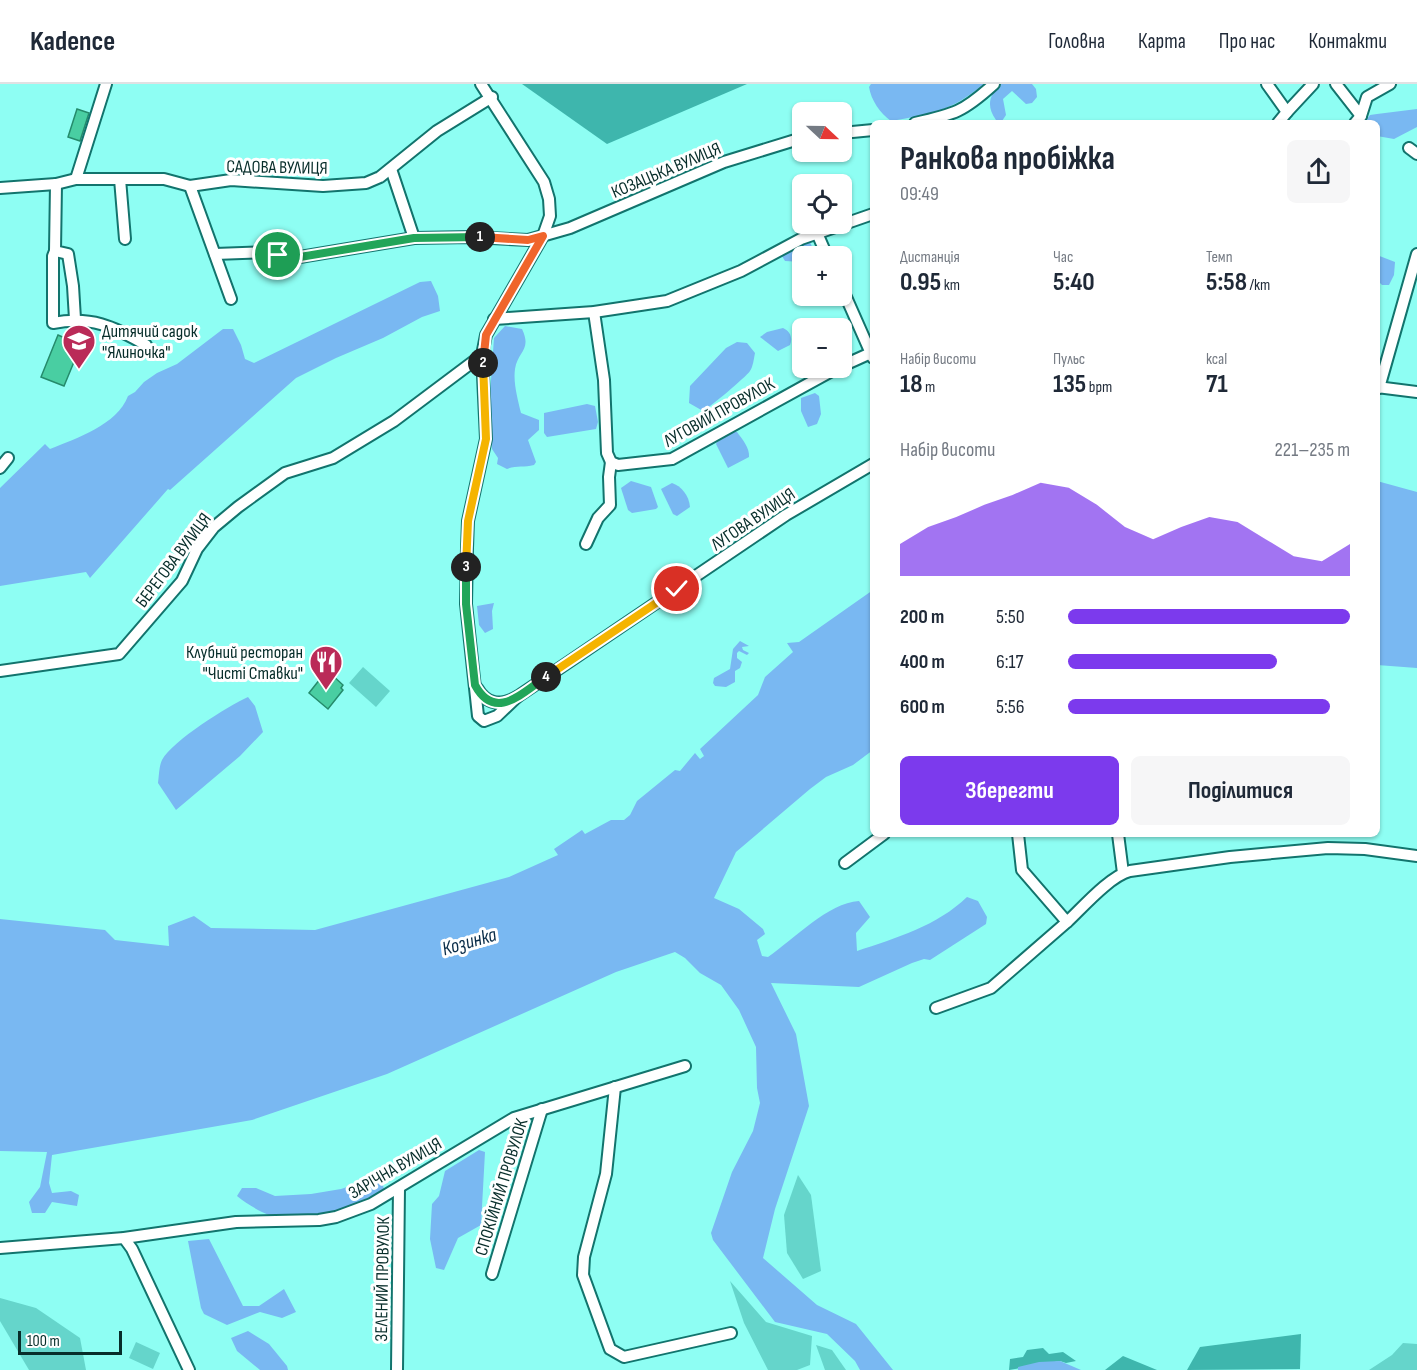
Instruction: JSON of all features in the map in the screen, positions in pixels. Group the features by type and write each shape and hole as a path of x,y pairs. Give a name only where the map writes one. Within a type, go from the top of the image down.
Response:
{"street":[{"path":"76,179 106,84"},
{"path":"481,84 492,97 544,182 549,199 550,216 543,236 486,335 482,355 486,439 468,521 466,604 477,714 483,721 497,716 516,697"},
{"path":"928,120 955,114 971,104 994,84"},
{"path":"1267,84 1287,112"},
{"path":"1280,120 1313,84"},
{"path":"1336,84 1358,119"},
{"path":"1358,119 1367,98 1390,84"},
{"name":"САДОВА ВУЛИЦЯ","path":"0,188 56,184 76,179 164,179 190,186 231,180 323,186 366,183 380,177 437,131 492,97"},
{"path":"852,132 870,130"},
{"name":"КОЗАЦЬКА ВУЛИЦЯ","path":"216,254 272,252 282,260 414,238 472,237 528,240 570,228 724,162 792,141"},
{"path":"391,169 414,238"},
{"path":"120,179 125,239"},
{"path":"56,184 53,323 75,319 120,330 146,345 148,350"},
{"path":"190,186 231,299"},
{"path":"852,222 870,215"},
{"path":"494,319 594,312 667,301 694,291 817,234 822,246"},
{"path":"55,251 68,254 74,286 75,319"},
{"path":"1380,380 1417,254"},
{"path":"850,306 870,350"},
{"path":"586,544 598,518 610,505 611,462 607,453 605,391 594,312"},
{"name":"БЕРЕГОВА ВУЛИЦЯ","path":"0,671 119,654 182,580 196,549 214,527 238,507 285,473 333,458 394,421 482,355"},
{"path":"852,362 870,355"},
{"name":"ЛУГОВИЙ ПРОВУЛОК","path":"611,462 618,465 672,459 819,378"},
{"path":"1380,387 1417,392"},
{"path":"0,468 4,459"},
{"name":"ЛУГОВА ВУЛИЦЯ","path":"475,685 482,696 492,703 506,702 516,697 786,515 870,466"},
{"path":"845,863 880,837"},
{"path":"1018,837 1022,870 1067,922"},
{"path":"1118,837 1123,873"},
{"path":"936,1008 991,988 1123,873 1230,857 1328,848 1365,849 1417,856"},
{"name":"ЗАРІЧНА ВУЛИЦЯ","path":"0,1248 124,1238 236,1222 318,1220 349,1213 399,1188 514,1118 684,1066"},
{"path":"615,1087 606,1174 584,1257 583,1275 610,1349 624,1357 731,1333"},
{"name":"СПОКІЙНИЙ ПРОВУЛОК","path":"492,1274 542,1109"},
{"name":"ЗЕЛЕНИЙ ПРОВУЛОК","path":"397,1370 399,1188"},
{"path":"124,1238 132,1249 189,1370"}],"shaded area":[{"path":"522,84 747,84 607,144"},
{"path":"363,667 390,691 376,707 349,683"},
{"path":"798,1175 811,1195 821,1271 803,1279 787,1253 784,1215"},
{"path":"730,1281 766,1322 812,1336 810,1365 797,1370 768,1370 744,1323"},
{"path":"0,1298 36,1308 80,1338 86,1370 29,1370 0,1321"},
{"path":"1301,1334 1300,1369 1187,1370 1200,1347"},
{"path":"136,1342 160,1353 153,1369 129,1358"},
{"path":"1403,1343 1417,1344 1417,1370 1369,1370 1392,1355"},
{"path":"816,1345 832,1350 846,1370 825,1370"},
{"path":"1043,1348 1049,1354 1063,1352 1076,1361 1066,1363 1060,1361 1009,1370 1010,1359 1023,1357 1027,1350"},
{"path":"1123,1356 1157,1370 1105,1370"}],"water":[{"path":"871,84 984,84 951,106 896,120 890,120 880,110 869,87"},
{"path":"1001,84 1032,84 1036,89 1037,97 1032,103 1026,104 1012,91 1003,99 1006,115 1003,120 996,120 990,105 994,92"},
{"path":"1417,109 1417,127 1394,139 1380,137 1380,120 1366,120 1370,115"},
{"path":"807,240 812,246 796,246"},
{"path":"792,248 792,261 785,261 783,253"},
{"path":"1380,256 1395,262 1394,275 1389,285 1380,283"},
{"path":"431,281 438,296 440,311 422,317 383,338 296,378 170,490 168,489 90,578 86,572 0,586 0,488 45,444 50,449 106,423 123,406 128,396 144,382 177,364 223,329 233,329 245,359 254,363 420,282"},
{"path":"505,326 522,329 525,336 525,346 515,369 516,391 521,413 539,420 539,430 528,440 536,462 534,465 507,469 497,464 498,458 492,449 489,408 494,338"},
{"path":"783,328 789,333 791,342 790,345 778,351 760,337 767,332"},
{"path":"737,342 747,343 755,353 750,371 703,411 689,403 690,386 726,348"},
{"path":"815,393 819,396 821,414 817,424 808,427 801,411 801,398"},
{"path":"587,404 595,406 598,422 596,429 547,437 544,433 544,413"},
{"path":"737,432 745,444 749,457 728,468 716,444"},
{"path":"631,481 651,487 658,507 656,509 632,513 628,510 621,488"},
{"path":"1380,482 1417,492 1417,668 1380,665"},
{"path":"672,483 684,492 690,507 677,516 673,514 661,489"},
{"name":"Козинка","path":"870,592 870,752 853,765 826,777 736,852 714,898 739,909 763,929 765,934 757,940 762,956 768,957 823,915 847,903 859,901 870,917 856,933 857,951 901,936 929,923 943,916 967,897 978,901 987,917 986,924 930,960 924,959 912,963 859,987 771,983 796,1034 809,1106 775,1209 763,1258 817,1305 856,1324 893,1370 860,1370 855,1361 827,1334 775,1322 713,1240 711,1233 732,1172 753,1131 760,1103 757,1088 756,1047 739,1010 721,985 700,973 685,958 675,952 616,972 387,1074 252,1120 52,1155 49,1183 52,1193 71,1191 79,1195 77,1206 52,1202 45,1213 32,1213 29,1202 40,1187 47,1152 0,1151 0,919 105,930 115,940 169,946 168,926 194,916 211,928 315,930 509,877 558,855 554,849 582,830 585,834 611,820 624,820 630,815 637,801 675,770 680,771 695,753 700,759 704,756 700,749 758,695 765,677 793,652 787,643 799,642"},
{"path":"494,603 493,629 485,633 479,625 477,606"},
{"path":"740,641 749,646 742,647 749,653 747,655 739,651 737,653 737,658 742,662 740,668 735,671 735,682 726,687 715,686 714,678 730,669 733,649"},
{"path":"248,697 255,706 263,732 240,756 176,810 158,783 162,760 188,734"},
{"path":"479,1150 485,1152 481,1225 458,1238 444,1270 436,1268 430,1239 432,1204 439,1196 445,1171"},
{"path":"374,1178 381,1179 384,1189 362,1201 325,1215 300,1219 274,1217 254,1208 237,1196 242,1188 256,1188 275,1196 311,1194 341,1189"},
{"path":"209,1239 243,1306 259,1306 284,1289 296,1312 282,1318 260,1312 227,1325 204,1314 188,1241"},
{"path":"248,1331 269,1344 288,1370 260,1370 237,1351 231,1338"},
{"path":"1060,1361 1081,1370 1018,1370 1018,1367 1039,1362"}],"building":[{"path":"77,109 89,113 80,141 68,137"},
{"path":"58,335 81,345 64,386 41,377"},
{"name":"Клубний ресторан \"Чисті Ставки\"","path":"324,674 328,677 331,674 343,685 341,688 343,690 328,709 309,693"}],"place":[{"name":"Дитячий садок \"Ялиночка\"","path":"79,370"},
{"name":"Клубний ресторан \"Чисті Ставки\"","path":"326,691"}],"route":[{"path":"278,255 282,260 414,238 472,237 528,240 543,236 494,319 486,335 482,355 486,439 468,521 466,604 475,685 485,699 499,704 511,700 677,589"}]}
